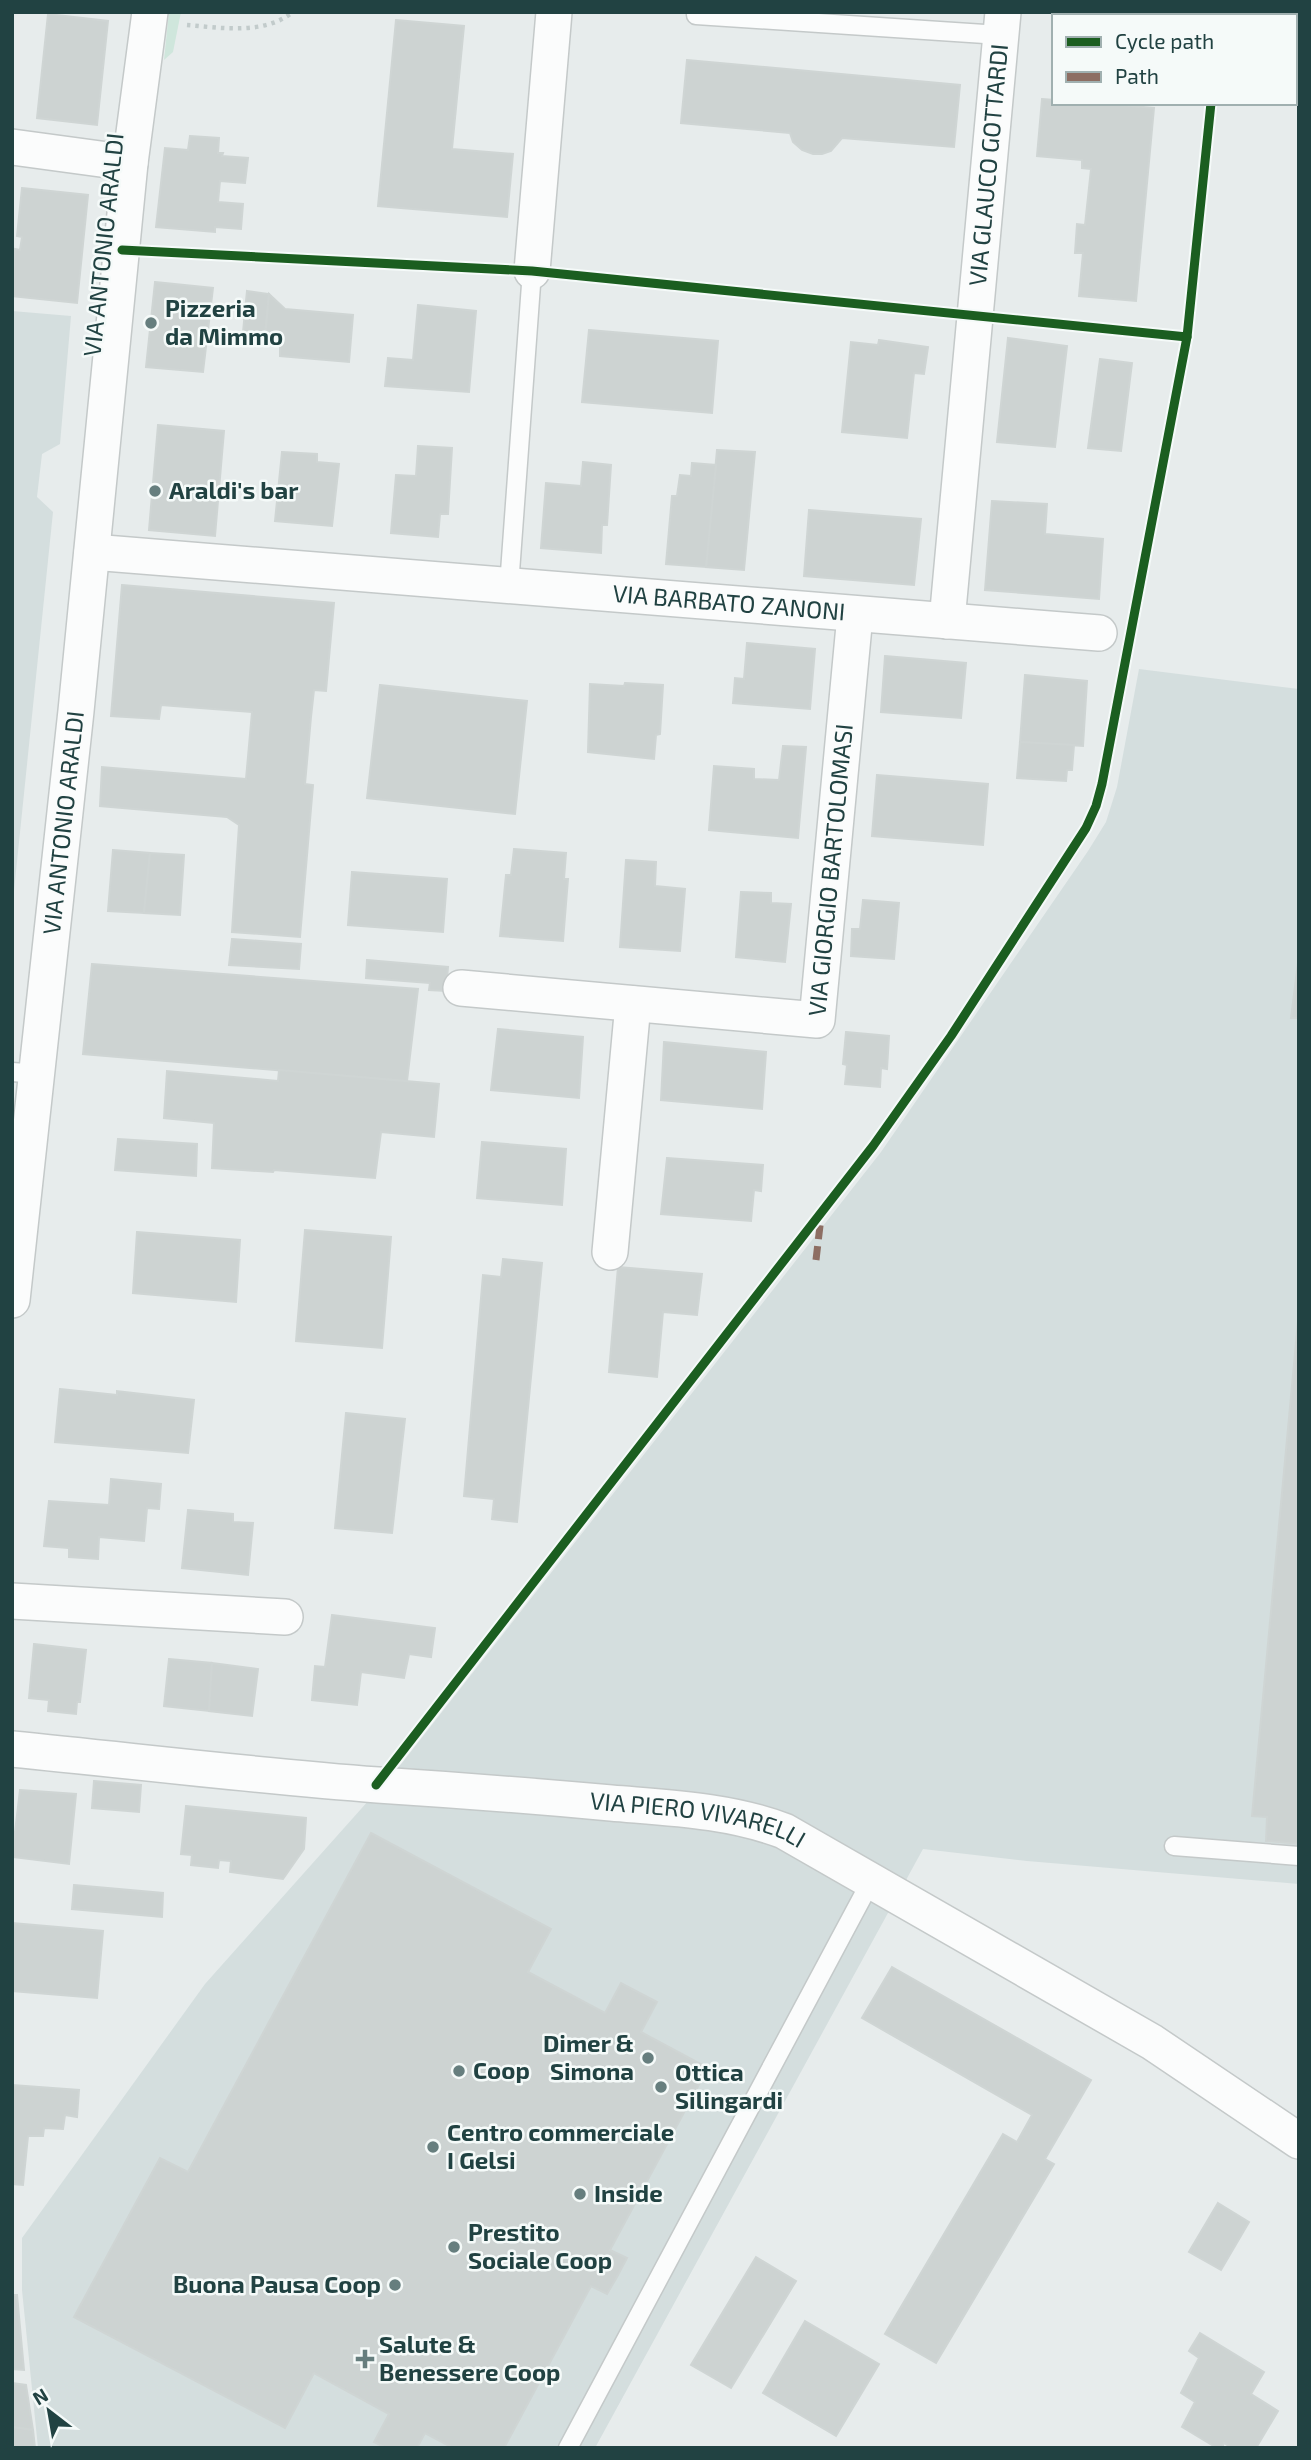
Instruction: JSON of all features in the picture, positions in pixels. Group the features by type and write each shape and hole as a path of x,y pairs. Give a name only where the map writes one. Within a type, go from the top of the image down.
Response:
{"street":[{"name":"VIA ANTONIO ARALDI","path":"12,1300 25,1073 92,552 130,163 150,12"},
{"path":"532,271 554,12"},
{"name":"VIA GLAUCO GOTTARDI","path":"947,621 1002,24"},
{"path":"12,147 130,163"},
{"name":"VIA BARBATO ZANONI","path":"92,552 947,621 1113,643"},
{"name":"VIA GIORGIO BARTOLOMASI","path":"461,988 817,1020 855,615"},
{"path":"610,1252 633,1004"},
{"path":"12,1601 285,1617"},
{"name":"VIA PIERO VIVARELLI","path":"12,1749 376,1785 474,1790 720,1813 784,1831 1152,2042 1299,2141"}],"lane":[{"path":"696,16 1002,24"},
{"path":"509,586 532,271"},
{"path":"1174,1846 1299,1856"},
{"path":"568,2448 871,1881"}],"path":[{"path":"187,25 242,29 269,24 293,12"},
{"path":"1132,625 1187,337 1212,105"},
{"path":"376,1785 873,1146 951,1036 1086,828 1102,784 1113,643"}],"shaded area":[{"path":"12,311 71,316 60,444 42,454 37,497 53,512 12,910"},
{"path":"1139,669 1299,689 1299,1884 1027,1861 923,1849 595,2448 38,2448 22,2290 22,2238 205,1984 402,1763 881,1152 1106,822 1117,787"}],"green space":[{"path":"169,12 181,12 173,52 164,60"}],"building":[{"path":"48,14 108,21 97,125 37,118"},
{"path":"396,20 464,26 452,149 513,154 507,217 378,206"},
{"path":"687,60 960,85 954,147 842,138 831,151 813,154 802,150 793,142 790,133 681,123"},
{"path":"1042,99 1052,100 1052,105 1154,108 1136,301 1079,296 1083,253 1075,253 1077,224 1085,225 1091,169 1082,168 1082,160 1037,156"},
{"path":"190,136 219,138 218,153 223,153 222,156 248,158 245,183 220,181 218,202 243,204 241,229 215,227 215,232 156,227 165,148 188,150"},
{"path":"22,188 88,195 77,303 12,296 15,249 20,250 22,237 17,236"},
{"path":"155,282 213,288 203,372 146,367"},
{"path":"247,291 269,294 265,334 243,332"},
{"path":"269,294 285,309 353,315 349,362 280,356 280,341 265,340"},
{"path":"418,305 476,311 469,392 385,386 388,358 413,360"},
{"path":"589,330 718,341 712,413 582,402"},
{"path":"1008,338 1067,346 1055,447 997,442"},
{"path":"879,340 928,347 924,374 914,373 907,438 842,432 851,342 878,345"},
{"path":"1100,359 1132,363 1121,451 1088,448"},
{"path":"158,425 224,431 215,536 149,530"},
{"path":"418,446 452,448 448,514 440,514 438,537 391,533 396,475 416,476"},
{"path":"717,450 755,452 744,570 706,567"},
{"path":"282,452 317,454 317,462 339,464 332,526 275,521"},
{"path":"583,462 611,465 607,525 602,525 601,553 541,548 546,483 581,486"},
{"path":"692,463 716,465 706,567 666,564 672,496 677,496 680,475 691,476"},
{"path":"992,501 1047,504 1045,534 1103,539 1099,599 985,590"},
{"path":"809,510 921,519 914,585 804,576"},
{"path":"122,585 334,603 326,691 314,690 311,717 305,784 313,785 300,937 232,932 239,825 227,817 100,806 102,767 246,779 252,712 161,705 159,719 111,716"},
{"path":"747,643 815,649 810,709 733,703 735,678 744,679"},
{"path":"885,656 966,663 961,718 881,712"},
{"path":"1025,675 1087,681 1083,746 1020,742"},
{"path":"625,683 663,685 660,734 656,735 654,759 588,752 590,684 624,686"},
{"path":"380,685 527,701 515,814 367,798"},
{"path":"1020,742 1074,745 1072,770 1067,770 1066,781 1017,778"},
{"path":"783,746 806,747 798,838 709,830 714,766 754,769 754,779 779,780"},
{"path":"877,775 988,784 983,845 872,836"},
{"path":"514,849 566,853 564,879 568,879 563,941 500,936 506,875 511,875"},
{"path":"113,850 150,853 144,913 108,911"},
{"path":"150,853 184,855 180,915 144,913"},
{"path":"626,860 656,862 655,886 685,889 680,951 620,947"},
{"path":"352,872 447,879 443,932 348,925"},
{"path":"741,892 771,893 771,903 791,904 785,962 736,957"},
{"path":"863,900 899,903 894,959 851,956 852,929 860,929"},
{"path":"232,939 301,944 299,969 229,965"},
{"path":"1299,955 1299,1018 1291,1018"},
{"path":"367,960 448,967 446,991 429,990 430,983 366,978"},
{"path":"92,964 418,989 407,1081 83,1054"},
{"path":"498,1029 583,1037 579,1098 491,1090"},
{"path":"846,1032 889,1036 887,1069 881,1068 880,1087 845,1084 847,1065 843,1064"},
{"path":"664,1042 766,1052 762,1109 661,1100"},
{"path":"279,1070 439,1084 434,1137 381,1132 375,1178 212,1168 214,1123 164,1118 167,1071 278,1081"},
{"path":"118,1139 197,1144 196,1176 115,1170"},
{"path":"482,1142 566,1149 562,1205 477,1198"},
{"path":"667,1158 763,1165 761,1191 754,1190 751,1221 661,1214"},
{"path":"305,1230 391,1237 382,1348 296,1341"},
{"path":"137,1232 240,1240 236,1302 133,1293"},
{"path":"503,1259 542,1263 517,1522 492,1519 494,1499 464,1496 483,1275 501,1277"},
{"path":"618,1267 702,1274 697,1315 663,1312 657,1377 609,1372"},
{"path":"1299,1310 1299,1844 1266,1841 1267,1817 1252,1816"},
{"path":"60,1389 117,1395 117,1391 194,1400 188,1453 55,1442"},
{"path":"346,1413 405,1419 392,1533 335,1528"},
{"path":"111,1479 161,1484 159,1509 147,1508 144,1541 99,1537 98,1559 69,1557 69,1548 44,1546 49,1501 109,1505"},
{"path":"188,1510 233,1514 233,1522 253,1523 248,1575 182,1568"},
{"path":"332,1615 435,1628 431,1657 409,1654 404,1678 361,1672 357,1705 312,1700 315,1666 325,1667"},
{"path":"34,1644 86,1650 76,1714 48,1711 49,1700 29,1698"},
{"path":"169,1659 212,1663 209,1711 164,1706"},
{"path":"212,1663 258,1669 252,1716 209,1711"},
{"path":"94,1781 141,1785 139,1812 92,1808"},
{"path":"20,1790 76,1794 69,1864 12,1857"},
{"path":"186,1806 306,1818 304,1849 283,1879 230,1872 231,1861 219,1860 218,1868 191,1865 192,1855 181,1854"},
{"name":"Centro commerciale I Gelsi","path":"371,1833 551,1929 528,1972 605,2013 621,1983 657,2002 641,2032 708,2068 610,2250 627,2258 617,2277 607,2294 591,2286 504,2448 453,2448 425,2433 417,2448 386,2448 374,2442 389,2414 314,2373 285,2428 74,2317 160,2158 188,2172"},
{"path":"74,1885 163,1893 162,1917 72,1909"},
{"path":"12,1923 103,1931 97,1998 12,1991"},
{"path":"892,1967 1091,2080 1045,2159 1054,2164 936,2363 885,2334 1003,2134 1017,2142 1032,2115 862,2018"},
{"path":"12,2085 79,2090 77,2117 65,2115 63,2129 44,2128 43,2136 28,2136 23,2185 12,2184"},
{"path":"1218,2203 1249,2222 1221,2270 1189,2252"},
{"path":"756,2257 796,2281 731,2388 691,2365"},
{"path":"12,2295 17,2295 24,2370 12,2369"},
{"path":"805,2321 879,2364 836,2436 763,2393"},
{"path":"1200,2333 1264,2372 1251,2394 1278,2411 1256,2448 1232,2448 1224,2443 1222,2448 1217,2448 1182,2427 1195,2402 1181,2393 1199,2358 1189,2351"},
{"path":"12,2383 26,2385 33,2430 12,2427"},
{"path":"12,2427 33,2430 35,2448 12,2448"}],"marked path":[{"path":"816,1260 821,1217"}],"cycle path":[{"path":"376,1785 873,1146 951,1036 1086,828 1102,784 1187,337 1211,105"},
{"path":"122,250 532,271 1187,337"}],"place":[{"name":"Pizzeria da Mimmo","path":"151,323"},
{"name":"Araldi's bar","path":"155,491"},
{"name":"Dimer & Simona","path":"648,2058"},
{"name":"Coop","path":"459,2071"},
{"name":"Ottica Silingardi","path":"661,2087"},
{"name":"Centro commerciale I Gelsi","path":"433,2147"},
{"name":"Inside","path":"580,2194"},
{"name":"Prestito Sociale Coop","path":"454,2247"},
{"name":"Buona Pausa Coop","path":"395,2285"},
{"name":"Salute & Benessere Coop","path":"365,2359"}]}
